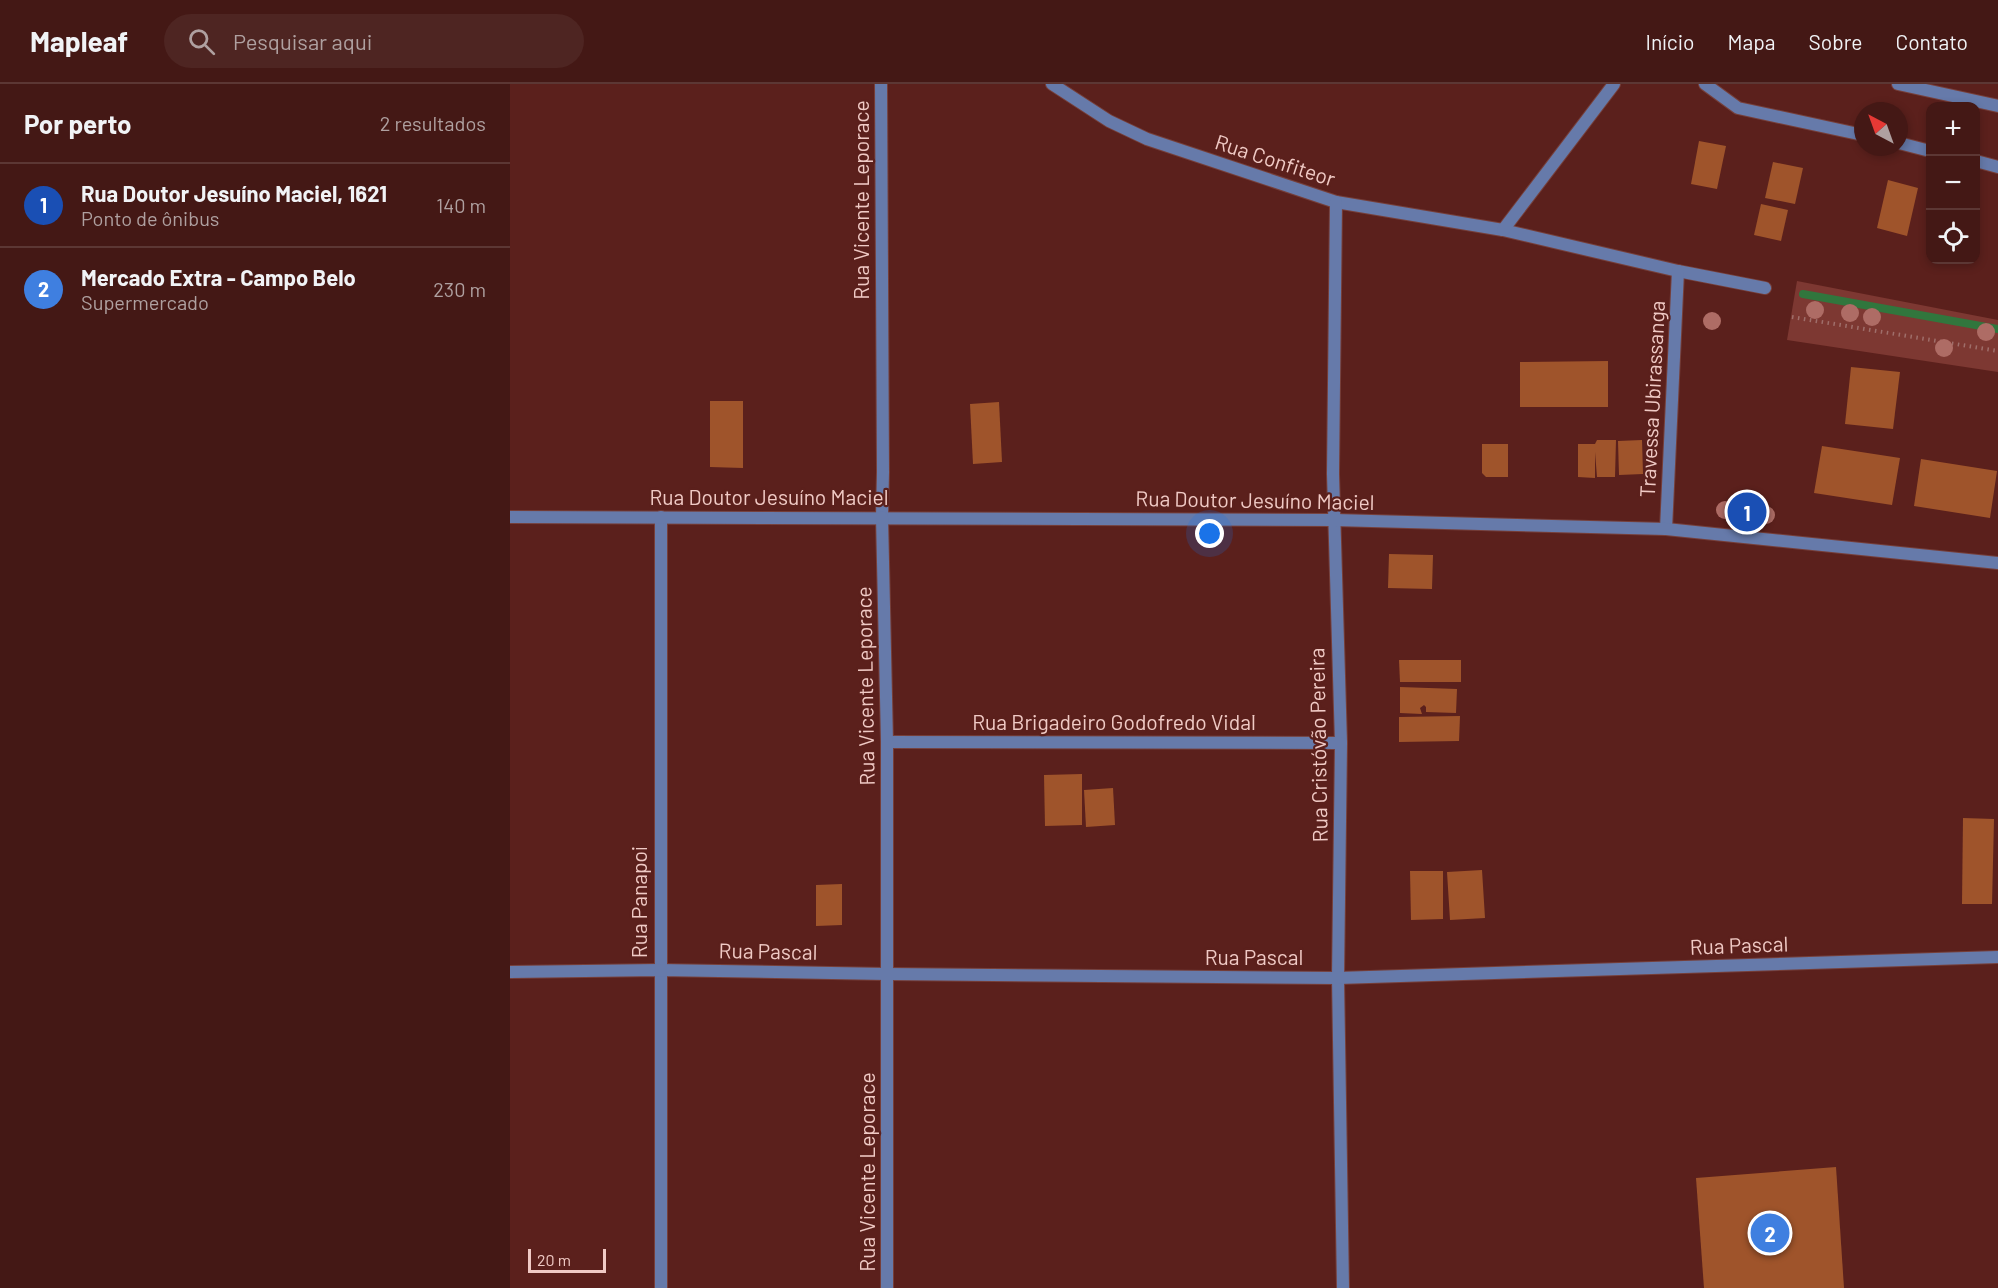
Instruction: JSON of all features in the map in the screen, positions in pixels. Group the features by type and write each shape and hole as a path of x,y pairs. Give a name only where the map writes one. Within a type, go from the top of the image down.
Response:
{"street":[{"name":"Rua Vicente Leporace","path":"881,84 882,517 887,742 887,1288"},
{"name":"Rua Confiteor","path":"1052,84 1109,121 1147,139 1336,202 1503,230 1678,271 1765,288"},
{"path":"1503,230 1614,84"},
{"path":"1705,84 1738,108 1854,133"},
{"path":"1898,84 1998,106"},
{"path":"1908,146 1926,150"},
{"path":"1980,162 1998,167"},
{"name":"Rua Cristóvão Pereira","path":"1336,202 1333,474 1341,742 1338,978 1343,1288"},
{"name":"Travessa Ubirassanga","path":"1666,529 1678,271"},
{"name":"Rua Doutor Jesuíno Maciel","path":"510,517 1335,520 1666,529 1998,563"},
{"name":"Rua Panapoi","path":"661,517 661,1288"},
{"name":"Rua Brigadeiro Godofredo Vidal","path":"887,742 1341,742"},
{"name":"Rua Pascal","path":"510,972 660,970 1338,978 1997,960"}],"path":[{"path":"1792,317 1998,351"}],"shaded area":[{"path":"1797,281 1998,320 1998,372 1787,340"}],"building":[{"path":"1699,141 1726,146 1717,189 1691,184"},
{"path":"1773,162 1803,168 1795,204 1765,198"},
{"path":"1888,180 1918,188 1907,236 1877,228"},
{"path":"1761,204 1788,210 1781,241 1754,235"},
{"path":"1608,361 1608,407 1520,407 1520,362"},
{"path":"1851,367 1900,372 1893,429 1845,424"},
{"path":"710,401 743,401 743,468 710,467"},
{"path":"999,402 1002,462 973,464 970,404"},
{"path":"1597,440 1616,440 1615,477 1597,477 1595,452 1595,478 1578,477 1578,444 1595,444"},
{"path":"1642,440 1643,474 1619,475 1618,441"},
{"path":"1482,444 1508,444 1508,477 1486,477 1482,473"},
{"path":"1822,446 1900,458 1892,505 1814,493"},
{"path":"1921,459 1997,471 1990,518 1914,506"},
{"path":"1389,554 1433,555 1432,589 1388,588"},
{"path":"1399,660 1461,660 1461,682 1400,682"},
{"path":"1400,687 1457,689 1456,713 1426,712 1424,705 1420,708 1422,714 1400,713"},
{"path":"1460,716 1459,741 1399,742 1399,717"},
{"path":"1082,774 1082,825 1045,826 1044,775"},
{"path":"1113,788 1115,825 1086,827 1084,790"},
{"path":"1963,818 1994,819 1992,904 1962,904"},
{"path":"1482,870 1485,918 1450,920 1447,872"},
{"path":"1410,871 1443,871 1443,919 1411,920"},
{"path":"842,884 842,925 816,926 816,885"},
{"path":"1836,1167 1844,1288 1704,1288 1696,1178"}],"waterway":[{"path":"1803,294 1998,329"}],"place":[{"name":"Rua Doutor Jesuíno Maciel, 1621","path":"1747,512"},
{"name":"Mercado Extra - Campo Belo","path":"1770,1233"}]}
